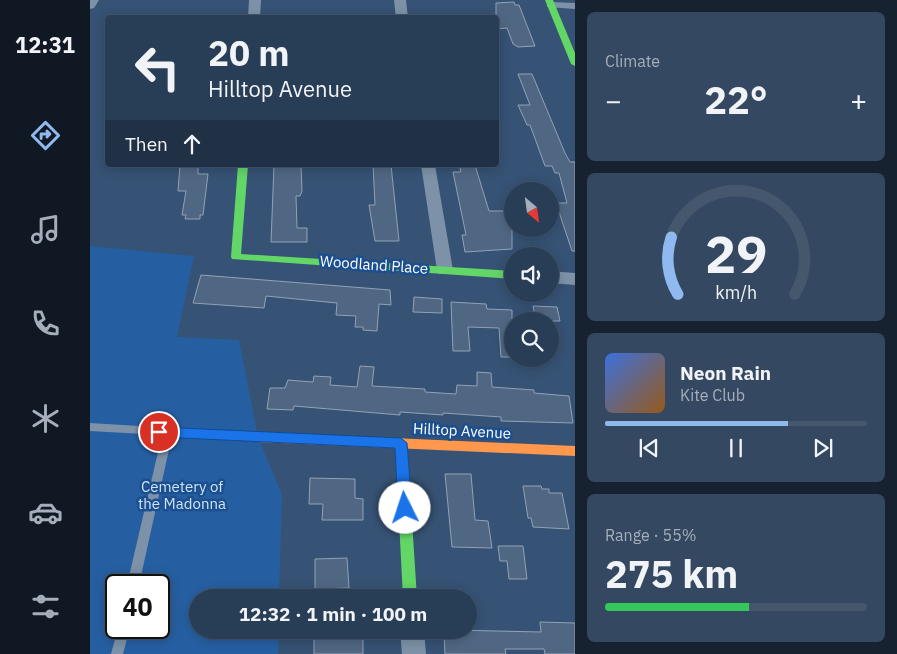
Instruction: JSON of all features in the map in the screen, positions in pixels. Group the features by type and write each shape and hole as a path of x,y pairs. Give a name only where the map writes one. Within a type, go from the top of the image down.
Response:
{"street":[{"path":"90,6 93,0"},
{"path":"254,15 255,0"},
{"path":"400,0 402,15"},
{"path":"574,6 550,3 574,64"},
{"name":"Woodland Place","path":"243,167 236,257 504,274"},
{"path":"428,167 445,270"},
{"path":"559,278 574,279"},
{"name":"Hilltop Avenue","path":"258,437 574,451"},
{"path":"401,443 409,589"},
{"path":"413,639 414,654"}],"lane":[{"path":"90,427 258,437"},
{"path":"136,574 168,432"},
{"path":"117,654 121,639"}],"green space":[{"name":"Cemetery of the Madonna","path":"90,246 194,256 177,337 239,340 258,437 282,495 279,589 189,589 189,639 279,639 278,654 90,654"}],"building":[{"path":"514,2 515,5 519,5 535,46 518,47 513,44 507,28 499,29 499,15 496,15 496,3"},
{"path":"518,74 532,74 565,153 570,162 575,162 575,251 572,251 559,211 559,203 567,203 559,173 555,173 552,166 545,166 530,125 527,125 518,105 530,105"},
{"path":"180,167 198,167 198,174 208,174 203,215 200,215 200,219 185,219 186,215 182,215 186,191 178,191"},
{"path":"274,167 301,167 302,191 300,196 296,196 297,228 307,228 307,242 271,242"},
{"path":"373,167 391,167 399,241 375,241 369,205 375,205"},
{"path":"460,167 476,167 489,211 504,211 504,238 512,238 512,247 504,247 504,250 465,252 462,235 466,235 453,172 461,172"},
{"path":"201,275 390,290 391,305 379,304 377,331 363,330 363,327 355,327 356,316 336,315 337,303 266,296 264,308 193,303"},
{"path":"414,297 442,299 442,313 413,312"},
{"path":"451,302 486,304 487,309 512,310 512,312 504,312 504,357 501,357 499,328 468,327 470,351 453,351"},
{"path":"533,306 557,307 558,312 534,312"},
{"path":"360,366 374,367 372,386 425,389 425,392 456,394 457,385 477,386 477,372 491,373 492,387 534,390 534,393 569,396 573,423 501,421 501,417 443,413 443,415 400,412 400,415 294,406 293,410 267,409 270,388 285,388 288,380 313,382 314,376 331,377 330,385 357,387"},
{"path":"445,474 471,474 475,520 488,521 492,548 452,547"},
{"path":"310,478 355,479 355,498 363,499 363,520 322,520 323,504 309,504"},
{"path":"523,486 541,486 542,489 549,489 549,493 562,493 569,529 533,527 531,518 528,518"},
{"path":"498,546 523,546 527,579 509,579 507,561 500,561"},
{"path":"347,558 349,588 315,589 315,559"},
{"path":"540,622 575,623 575,654 545,654 544,649 505,649 506,654 445,654 444,639 477,639 477,631 541,632"},
{"path":"314,639 363,639 363,654 314,654"}],"traffic: fast":[{"path":"549,0 575,64"},
{"path":"243,167 236,257 504,274"},
{"path":"401,443 409,589"}],"traffic: slow":[{"path":"258,437 575,451"}],"route":[{"path":"159,432 401,443 405,508"}]}
